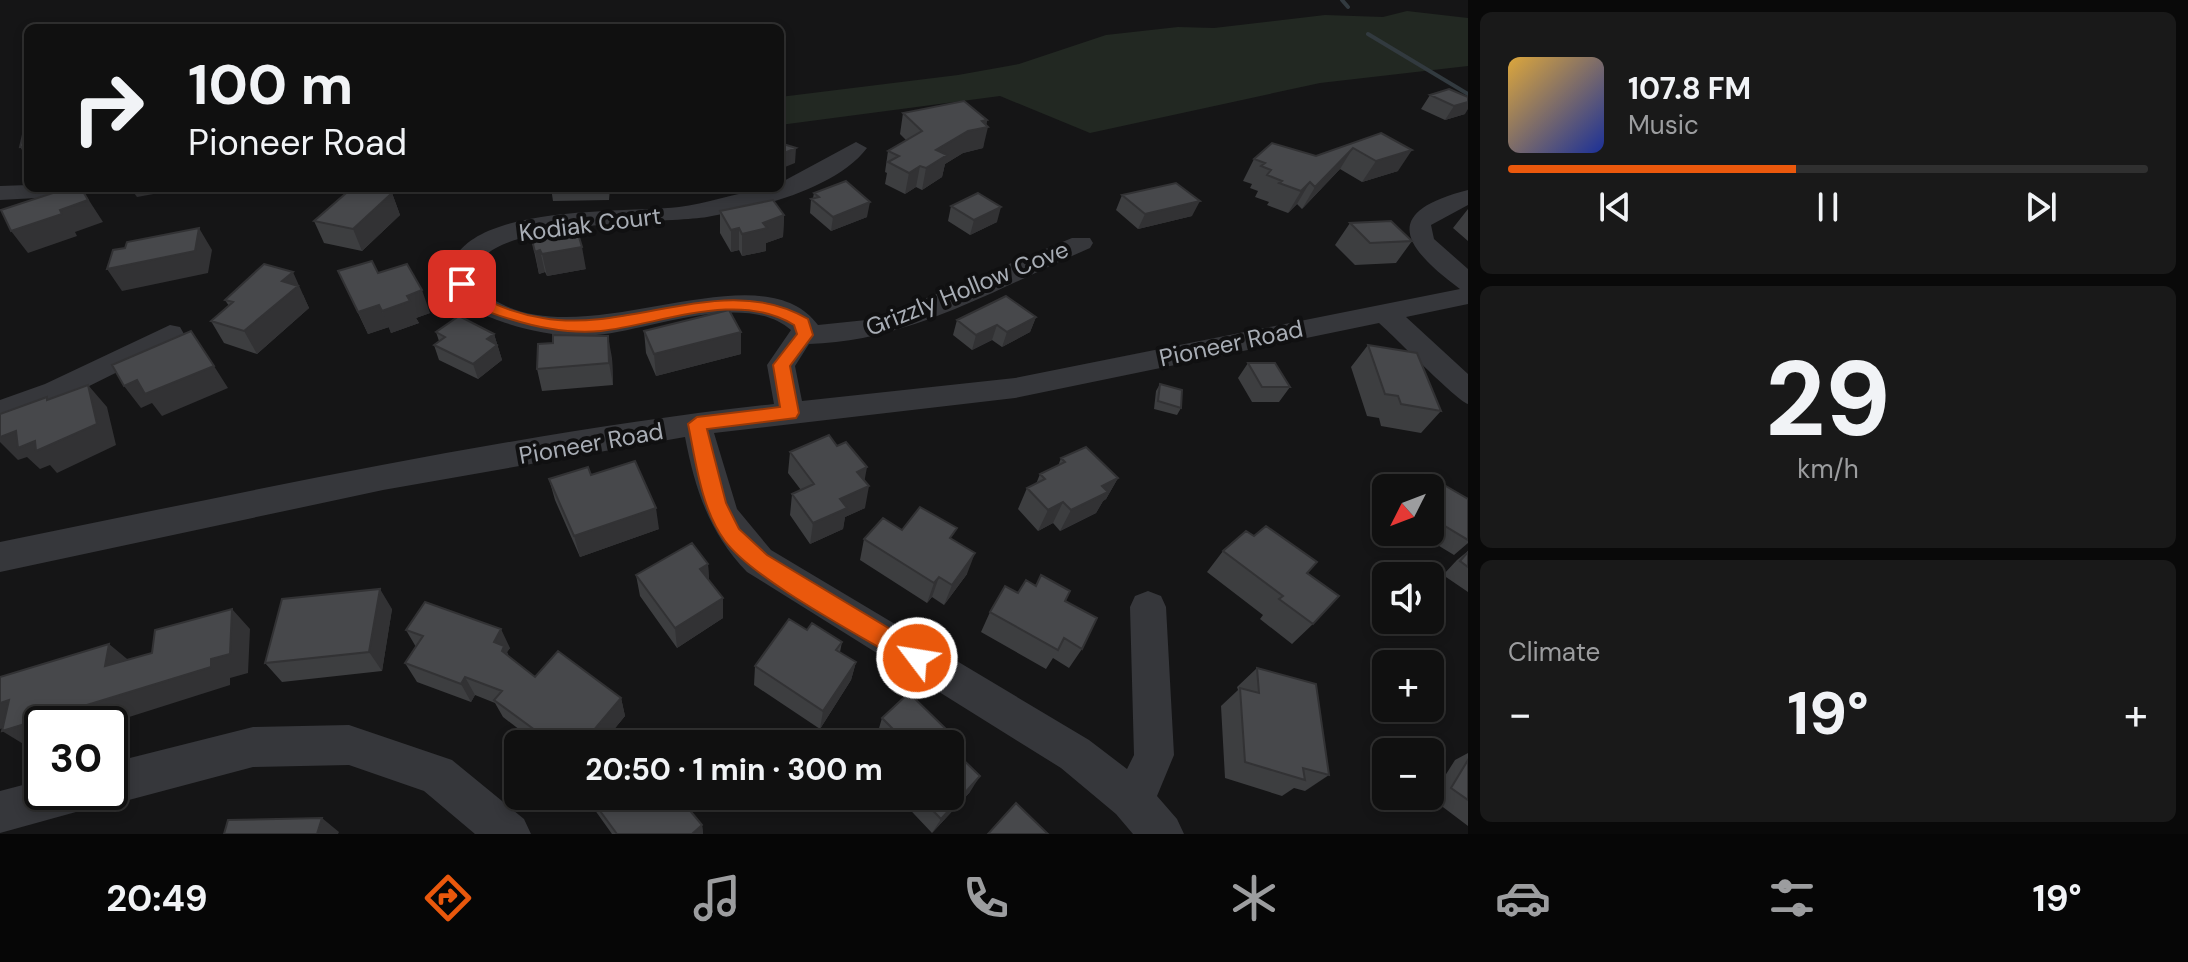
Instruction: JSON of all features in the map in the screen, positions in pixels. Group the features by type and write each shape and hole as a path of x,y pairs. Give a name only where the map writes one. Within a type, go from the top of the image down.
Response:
{"street":[{"name":"Kodiak Court","path":"784,189 814,179 856,148"},
{"path":"0,193 24,192"},
{"name":"Kodiak Court","path":"776,192 700,210 565,222 511,232 476,248 468,256 460,275 466,291 481,303 517,318 543,324 599,326 696,307 743,305 786,313 802,323 805,335"},
{"path":"1468,197 1423,214 1418,230 1431,249 1468,283"},
{"name":"Grizzly Hollow Cove","path":"805,335 848,334 882,327 1081,243"},
{"name":"Pioneer Road","path":"0,557 383,477 697,424 1015,388 1382,311 1468,296"},
{"path":"1382,311 1444,365 1468,393"},
{"path":"0,412 55,391 170,334"},
{"path":"790,413 781,365 805,335"},
{"path":"697,424 722,519 752,555 1075,754 1131,799 1162,834"},
{"path":"1131,799 1147,775 1154,755 1148,607"},
{"path":"128,779 253,747 349,745 437,775 509,834"},
{"path":"0,812 24,806"}],"shaded area":[{"path":"1407,11 1468,18 1468,66 1320,83 1090,133 1000,96 784,124 784,97 958,75 1019,64 1106,35 1178,27 1214,28 1325,15 1383,17"}],"building":[{"path":"1449,89 1468,97 1468,102 1454,106 1430,95"},
{"path":"964,101 987,120 982,121 988,127 968,131 936,150 947,155 926,168 920,166 909,173 888,162 899,156 888,151 922,131 903,113"},
{"path":"1381,133 1412,150 1376,161 1353,148 1315,187 1310,182 1301,191 1267,175 1271,170 1261,166 1265,163 1254,159 1272,143 1316,156"},
{"path":"784,144 796,148 784,153"},
{"path":"846,181 870,202 833,217 811,199 819,197 814,193"},
{"path":"1176,183 1200,201 1145,214 1122,195"},
{"path":"56,192 83,192 88,200 60,210 62,214 11,231 1,210"},
{"path":"347,192 392,193 353,229 314,221"},
{"path":"978,193 1001,207 974,220 951,206"},
{"path":"773,200 784,215 763,223 767,228 742,234 739,228 731,230 720,211"},
{"path":"1391,221 1412,241 1370,243 1350,223"},
{"path":"575,224 582,247 542,254 540,250 535,252 530,232"},
{"path":"199,228 195,251 107,269 113,250 125,248 127,242"},
{"path":"372,261 378,273 407,264 422,290 407,296 410,301 382,311 379,305 358,312 338,271"},
{"path":"264,264 293,272 282,281 298,286 244,331 211,321 233,302 225,300"},
{"path":"1006,296 1036,317 1007,332 997,325 976,335 957,320"},
{"path":"729,310 741,332 654,354 644,331"},
{"path":"459,316 494,334 487,339 497,345 473,364 434,345 445,337 436,332"},
{"path":"191,331 214,366 145,394 137,380 124,386 112,365"},
{"path":"553,335 608,336 609,363 537,369 538,344 553,343"},
{"path":"1368,345 1417,353 1441,411 1401,404 1398,396 1385,394"},
{"path":"1248,363 1275,363 1290,387 1262,387"},
{"path":"1160,384 1182,390 1181,408 1158,401"},
{"path":"88,385 97,424 36,451 35,441 18,448 16,431 0,437 0,414"},
{"path":"829,435 837,446 846,442 867,467 857,472 869,486 840,499 847,508 813,523 792,494 814,484 790,452"},
{"path":"1086,447 1118,478 1102,486 1108,492 1071,510 1063,502 1048,510 1027,488 1045,479 1040,474 1065,462 1061,458"},
{"path":"635,461 656,508 574,536 549,479 588,467 591,475"},
{"path":"1444,485 1468,499 1468,540 1444,525"},
{"path":"920,507 957,528 950,538 975,553 952,585 939,577 934,583 864,539 883,518 902,530"},
{"path":"1266,526 1317,562 1307,573 1339,596 1313,624 1279,599 1283,596 1223,551 1246,531 1254,536"},
{"path":"692,543 708,564 700,569 723,598 675,628 636,575"},
{"path":"1468,552 1468,567 1460,561"},
{"path":"1041,575 1070,591 1065,601 1097,618 1082,649 1064,638 1058,650 990,612 1005,586 1018,593 1026,580 1036,586"},
{"path":"380,589 369,652 265,663 282,599"},
{"path":"425,602 501,629 494,642 504,646 502,651 535,677 558,651 621,698 594,730 535,730 494,700 502,691 465,677 461,684 405,663 423,636 406,630"},
{"path":"232,609 230,654 211,659 211,667 84,706 24,706 24,724 2,731 9,700 0,703 0,677 109,644 105,666 152,653 155,630"},
{"path":"789,619 807,630 812,623 842,642 836,650 856,662 823,711 755,666"},
{"path":"1257,668 1316,684 1329,775 1303,768 1305,780 1245,762 1240,688 1259,693"},
{"path":"909,693 947,730 894,730 882,718"},
{"path":"1468,760 1468,800 1451,788"},
{"path":"964,761 980,776 964,794"},
{"path":"1016,803 1048,834 988,834"},
{"path":"599,810 690,810 702,825 692,834 617,834"},
{"path":"932,810 949,810 941,819"},
{"path":"322,818 317,834 224,834 228,820"}],"waterway":[{"path":"1342,0 1348,7"},
{"path":"1368,34 1468,94"}],"route":[{"path":"462,284 473,298 492,309 543,324 599,326 719,305 765,308 796,318 806,328 805,335 781,365 782,384 790,413 697,424 716,503 732,535 759,561 917,658"}]}
